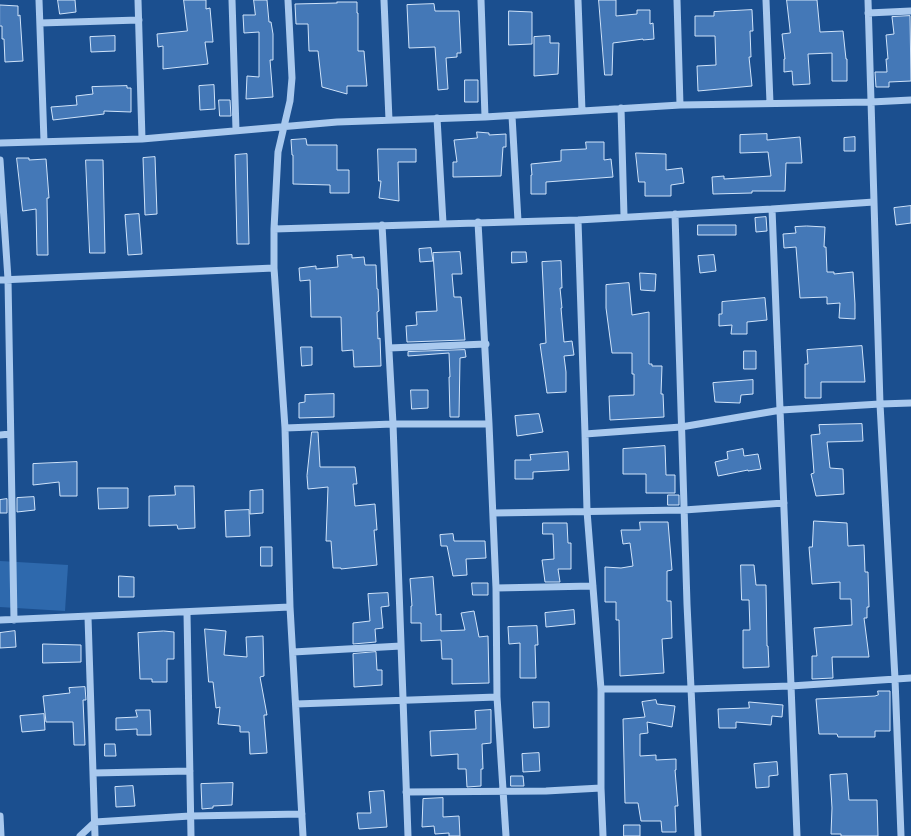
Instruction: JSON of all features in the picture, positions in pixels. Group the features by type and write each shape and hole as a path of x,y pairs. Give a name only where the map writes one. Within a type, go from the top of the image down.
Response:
{"street":[{"path":"39,0 44,141"},
{"path":"138,0 142,139"},
{"path":"232,0 236,130"},
{"path":"288,0 292,78 290,101 278,152 274,229 274,268 285,428 290,607 302,836"},
{"path":"384,0 389,120"},
{"path":"481,0 485,117"},
{"path":"578,0 582,111"},
{"path":"677,0 680,105"},
{"path":"766,0 770,103"},
{"path":"868,0 880,404 895,679 900,836"},
{"path":"868,13 911,11"},
{"path":"40,23 139,20"},
{"path":"0,143 142,139 337,122 512,116 680,105 911,100"},
{"path":"621,108 624,216"},
{"path":"512,116 518,221"},
{"path":"437,118 443,223"},
{"path":"0,160 10,434 14,620"},
{"path":"274,229 578,220 624,216 772,209 874,202"},
{"path":"772,209 797,836"},
{"path":"675,214 684,510 698,836"},
{"path":"578,220 587,511 601,689 601,788 603,836"},
{"path":"478,222 486,344 493,513 496,588 497,697 506,836"},
{"path":"382,225 393,424 408,836"},
{"path":"4,280 274,268"},
{"path":"389,348 486,344"},
{"path":"585,434 681,427 780,410 911,403"},
{"path":"285,428 393,424 489,424"},
{"path":"0,435 10,434"},
{"path":"493,513 684,510 784,503"},
{"path":"496,588 593,586"},
{"path":"0,620 290,607"},
{"path":"187,612 191,836"},
{"path":"88,617 95,836"},
{"path":"293,652 401,646"},
{"path":"601,689 692,689 791,686 911,678"},
{"path":"296,704 497,697"},
{"path":"93,773 190,770"},
{"path":"406,792 546,791 601,788"},
{"path":"80,836 95,822 190,816 302,814"},
{"path":"0,816 1,836"}],"shaded area":[{"path":"0,561 68,565 65,611 0,607"}],"building":[{"path":"58,0 75,0 76,12 60,14"},
{"path":"184,0 206,0 206,9 210,8 213,42 205,42 208,64 163,69 163,46 158,47 157,34 187,31"},
{"path":"254,0 267,0 269,22 271,22 273,34 273,60 270,60 273,97 246,99 247,76 259,77 259,32 244,33 243,15 255,15"},
{"path":"599,0 616,0 616,16 637,14 637,10 650,10 650,24 653,23 654,39 613,43 612,75 605,75"},
{"path":"787,0 817,0 820,32 843,31 847,59 847,81 832,81 832,53 808,54 810,84 793,85 792,71 784,72 785,59 782,34 790,33"},
{"path":"357,2 358,51 364,51 367,86 347,86 347,94 322,87 318,51 309,51 308,24 296,24 295,4"},
{"path":"434,4 435,11 459,11 461,53 457,53 457,57 446,58 448,89 438,90 435,47 409,48 407,5"},
{"path":"0,5 18,6 23,61 5,62 4,39 2,39 2,26 0,26"},
{"path":"752,10 753,31 750,31 751,57 749,57 752,86 698,91 697,66 716,65 715,36 695,36 695,16 714,16 714,12"},
{"path":"509,11 532,12 532,44 509,45"},
{"path":"910,16 911,81 889,82 889,87 876,87 875,72 887,72 886,59 888,59 886,35 894,34 892,17"},
{"path":"115,36 115,51 91,52 90,37"},
{"path":"550,36 550,43 559,43 558,74 534,76 534,37"},
{"path":"465,80 478,80 478,102 465,102"},
{"path":"214,85 215,109 200,110 199,86"},
{"path":"127,86 127,88 131,88 131,112 104,111 104,114 53,120 51,107 77,105 76,96 93,94 92,87"},
{"path":"219,100 230,100 231,116 220,116"},
{"path":"477,132 489,133 489,135 506,134 506,147 503,147 501,176 453,177 453,162 457,162 454,140 477,138"},
{"path":"767,134 767,140 800,137 802,163 786,163 785,191 752,191 752,193 713,194 712,177 724,176 724,179 771,176 768,152 740,153 740,135"},
{"path":"855,137 855,151 844,151 844,138"},
{"path":"306,139 307,145 337,145 337,170 349,170 349,193 330,193 330,185 293,184 293,155 291,140"},
{"path":"586,142 604,142 604,160 611,159 613,177 546,182 546,194 531,194 531,164 561,161 561,150 586,149"},
{"path":"378,149 416,149 416,162 398,162 399,201 379,198 381,181 379,181"},
{"path":"636,153 666,154 666,170 682,168 684,183 671,185 671,196 645,196 645,182 639,182"},
{"path":"247,154 249,244 237,244 235,155"},
{"path":"155,157 157,214 145,215 143,158"},
{"path":"17,158 29,158 29,160 46,159 49,198 47,198 48,255 37,255 36,209 23,211"},
{"path":"86,160 103,160 105,253 90,253"},
{"path":"911,206 911,223 896,225 894,208"},
{"path":"139,214 142,254 128,255 125,215"},
{"path":"766,217 767,231 756,232 755,218"},
{"path":"698,225 736,225 736,235 698,235"},
{"path":"795,227 825,227 824,247 826,247 827,272 834,272 834,274 853,272 855,319 839,318 840,303 827,304 827,297 800,298 796,247 784,248 783,234 796,233"},
{"path":"431,248 433,261 420,262 419,249"},
{"path":"460,252 462,274 452,274 454,297 461,297 465,340 407,342 406,326 417,325 416,312 437,311 433,253"},
{"path":"512,252 526,252 527,262 512,263"},
{"path":"352,255 352,258 364,257 365,265 376,265 379,311 377,312 378,339 380,338 381,366 354,367 353,350 342,351 341,317 311,317 310,280 300,281 299,268 316,266 316,269 338,267 337,256"},
{"path":"714,255 716,271 700,273 698,256"},
{"path":"561,261 562,288 560,288 564,342 572,341 574,355 564,356 566,392 547,393 540,344 546,343 542,262"},
{"path":"640,273 656,274 655,291 641,290"},
{"path":"629,283 632,315 649,312 649,364 652,364 652,366 662,366 661,394 663,394 664,417 610,420 609,396 634,395 634,374 632,374 632,353 612,353 606,308 606,285"},
{"path":"765,298 767,320 747,322 747,334 731,334 732,325 719,326 719,314 722,314 722,302"},
{"path":"862,346 865,382 821,382 821,398 805,398 805,364 808,364 807,350"},
{"path":"301,347 312,347 312,365 302,366"},
{"path":"465,350 466,357 460,358 459,417 450,417 449,353 408,356 408,352"},
{"path":"744,351 756,351 756,369 744,369"},
{"path":"753,380 753,394 741,395 740,403 715,402 713,383"},
{"path":"411,390 428,390 428,408 412,409"},
{"path":"334,394 334,417 299,418 299,403 305,402 305,395"},
{"path":"539,414 543,432 517,436 515,416"},
{"path":"862,424 863,441 827,442 830,468 843,469 844,494 816,496 811,474 814,473 811,435 820,434 819,425"},
{"path":"312,432 318,432 320,467 355,467 357,484 353,484 355,506 375,504 377,530 374,530 377,565 341,569 333,568 331,541 326,541 328,487 308,489 307,476"},
{"path":"665,446 666,475 675,475 675,493 646,493 646,474 623,474 623,449"},
{"path":"743,449 744,456 758,454 761,469 718,476 715,462 728,459 727,452"},
{"path":"568,452 569,470 533,472 533,479 515,479 515,460 531,460 530,455"},
{"path":"77,462 77,496 60,496 59,482 33,485 33,464"},
{"path":"175,486 194,486 195,528 178,529 177,525 149,526 149,496 175,495"},
{"path":"98,488 128,488 128,508 99,509"},
{"path":"263,490 263,513 250,514 250,491"},
{"path":"668,495 679,495 679,505 668,505"},
{"path":"34,497 35,510 17,512 17,498"},
{"path":"7,499 7,513 0,513 0,500"},
{"path":"249,510 250,536 226,537 225,511"},
{"path":"814,521 847,523 848,546 864,545 865,572 868,572 869,607 867,607 867,618 864,618 869,657 832,657 833,678 812,679 812,656 817,656 814,628 852,625 851,599 840,599 840,582 812,584 809,547 812,547"},
{"path":"640,522 668,522 672,570 667,571 667,601 671,601 672,638 662,639 664,673 620,676 619,620 616,620 616,602 605,602 605,567 621,568 633,566 630,543 623,544 621,530 640,530"},
{"path":"543,523 567,523 568,543 571,543 571,569 558,569 560,582 545,582 542,560 554,559 553,534 543,534"},
{"path":"453,534 454,541 485,541 486,558 466,559 467,575 453,576 447,546 441,546 440,535"},
{"path":"261,547 272,547 272,566 261,566"},
{"path":"741,565 754,565 756,585 766,585 767,646 769,667 743,668 743,630 750,630 749,600 742,600"},
{"path":"119,576 134,577 134,597 119,597"},
{"path":"433,577 436,615 441,614 441,631 465,630 461,613 474,611 479,637 488,636 489,683 452,684 452,659 442,659 441,640 421,641 421,623 411,623 412,606 410,579"},
{"path":"472,583 488,583 488,595 473,595"},
{"path":"388,593 389,606 381,607 383,628 375,629 376,642 353,644 353,623 370,621 368,594"},
{"path":"574,610 575,624 546,627 545,613"},
{"path":"537,626 538,645 535,645 536,678 520,678 520,643 509,644 508,627"},
{"path":"205,629 226,631 224,655 247,657 246,637 263,636 264,676 260,677 267,715 264,715 264,717 267,753 250,754 249,732 240,732 240,726 218,724 220,707 216,708 213,682 209,682"},
{"path":"15,631 16,647 0,648 0,633"},
{"path":"164,631 174,632 174,659 167,659 167,682 152,682 152,679 140,679 138,633"},
{"path":"43,644 81,645 81,662 43,663"},
{"path":"376,652 377,670 382,670 382,685 354,687 353,654"},
{"path":"85,687 86,700 83,700 85,745 74,745 73,722 46,722 43,696 70,693 69,688"},
{"path":"878,691 890,691 890,731 875,731 875,737 838,737 837,734 819,734 816,699 875,696 878,695"},
{"path":"656,700 657,704 675,706 672,727 647,722 648,733 640,734 640,756 656,755 656,760 676,759 675,770 678,806 675,806 676,832 662,832 661,821 641,821 638,803 625,803 623,719 645,717 642,702"},
{"path":"533,702 549,702 549,727 534,728"},
{"path":"749,702 783,705 782,717 772,716 771,725 736,722 736,728 719,728 718,709 749,708"},
{"path":"136,710 150,710 151,735 137,735 137,729 116,730 116,718 137,717"},
{"path":"491,710 491,743 482,744 483,769 481,769 481,786 467,787 466,769 458,769 458,754 431,756 430,731 476,729 475,711"},
{"path":"44,714 45,730 22,732 20,716"},
{"path":"105,744 115,744 116,756 105,756"},
{"path":"539,753 540,771 523,772 522,754"},
{"path":"777,762 778,775 769,776 769,787 756,788 754,764"},
{"path":"847,774 849,800 877,800 878,836 841,836 841,834 831,834 832,808 830,775"},
{"path":"511,776 523,776 524,786 511,786"},
{"path":"233,783 232,805 213,806 213,808 202,809 201,784"},
{"path":"133,786 135,806 116,807 115,787"},
{"path":"384,791 387,827 359,829 357,813 371,813 369,792"},
{"path":"443,798 443,817 459,816 460,836 449,836 449,833 435,834 434,826 422,827 423,799"},
{"path":"624,825 640,825 640,836 624,836"}]}
